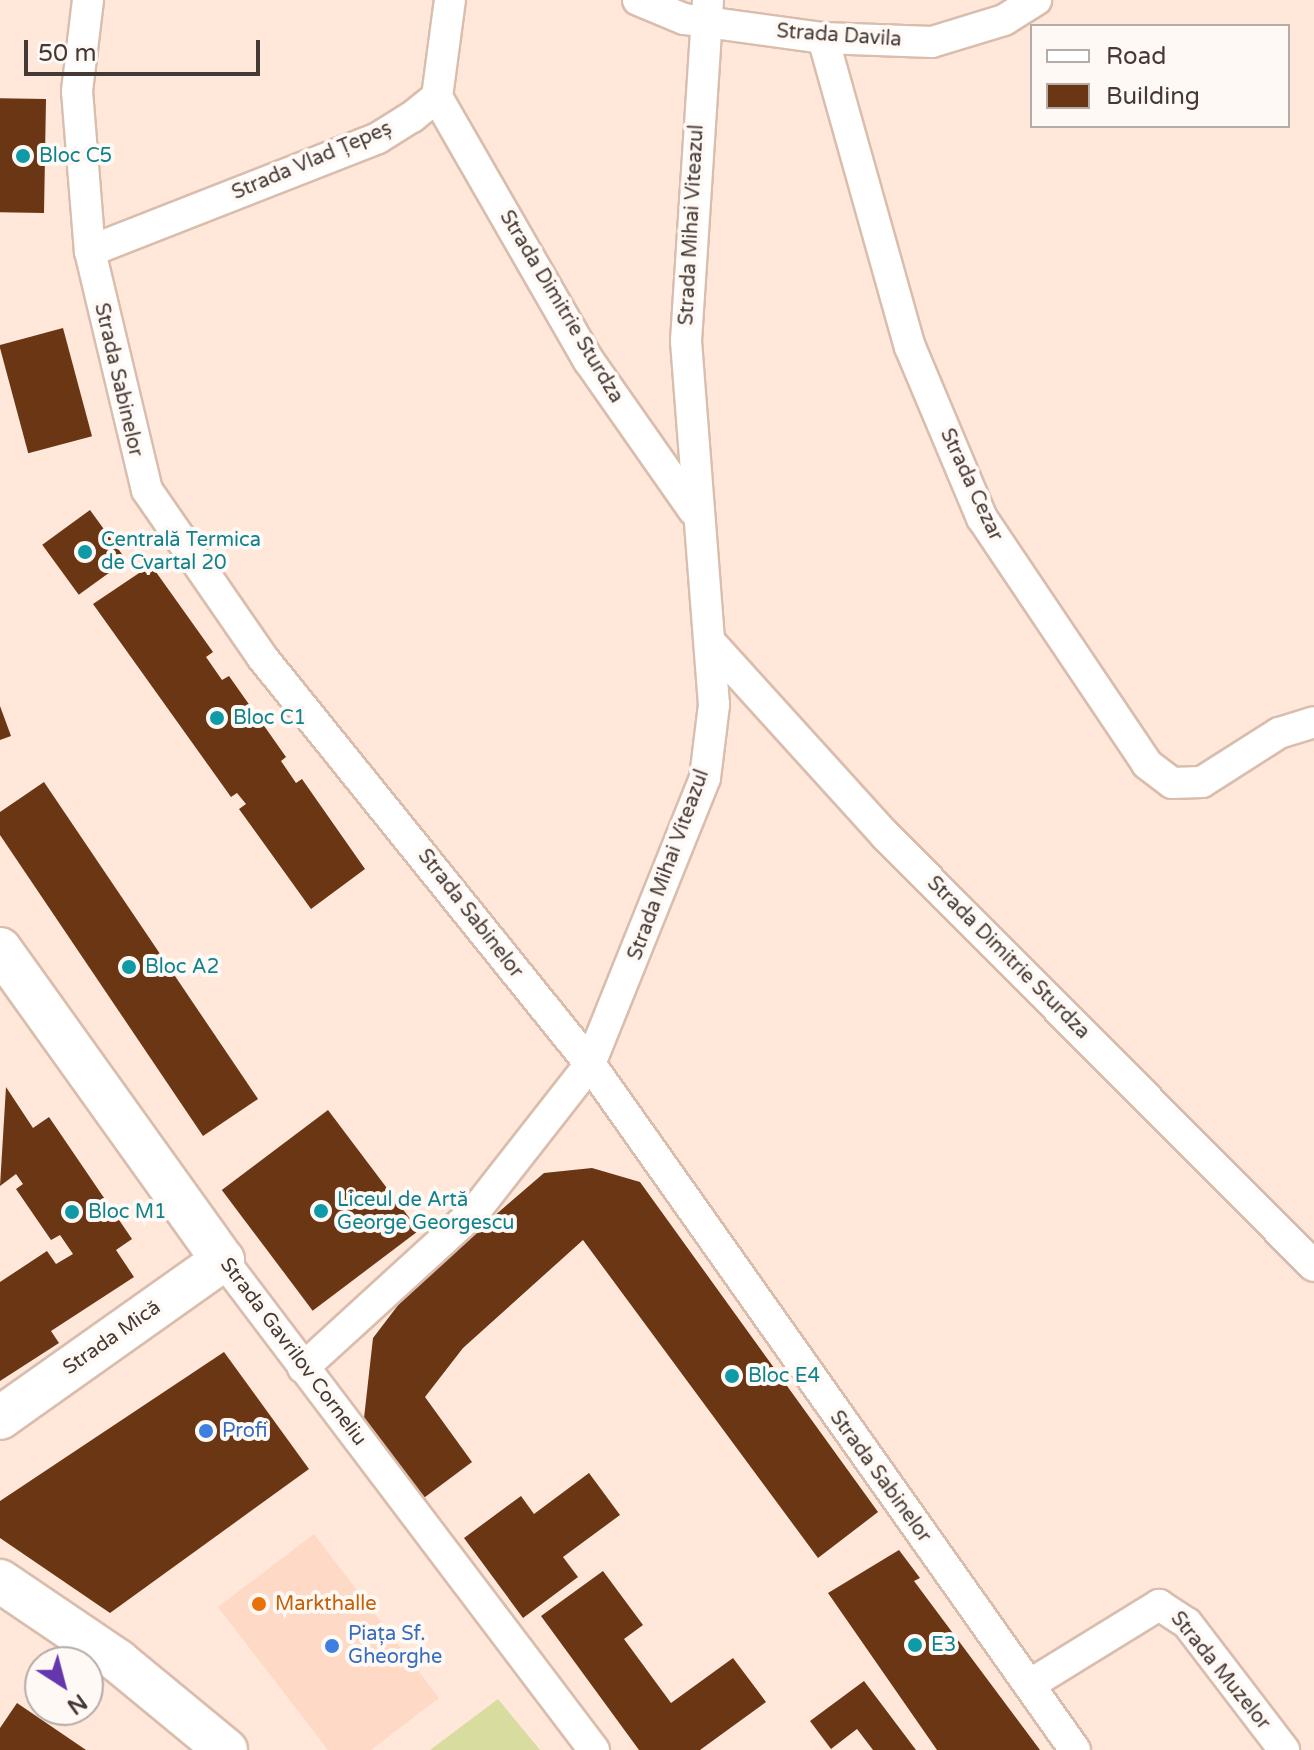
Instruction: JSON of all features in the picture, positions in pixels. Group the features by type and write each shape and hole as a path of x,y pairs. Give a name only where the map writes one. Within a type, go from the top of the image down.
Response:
{"street":[{"name":"Strada Sabinelor","path":"88,0 77,91 90,251 147,490 262,657 590,1064 1075,1750"},
{"path":"437,97 450,0"},
{"name":"Strada Davila","path":"638,0 657,13 705,10 823,38 932,42 1004,20 1036,0"},
{"name":"Strada Mihai Viteazul","path":"303,1368 476,1210 590,1064 705,778 714,705 710,642 694,511 686,341 705,10"},
{"name":"Strada Cezar","path":"823,38 910,347 982,518 1147,764 1172,783 1202,782 1279,733 1314,722"},
{"name":"Strada Vlad Țepeș","path":"90,251 378,138 437,97"},
{"name":"Strada Dimitrie Sturdza","path":"437,97 589,361 694,511"},
{"name":"Strada Dimitrie Sturdza","path":"710,642 885,835 1314,1266"},
{"name":"Strada Gavrilov Corneliu","path":"0,949 303,1368 594,1750"},
{"name":"Strada Mică","path":"0,1418 223,1260"},
{"path":"0,1581 208,1744"},
{"name":"Strada Muzelor","path":"1029,1685 1159,1605 1187,1623 1284,1750"}],"shaded area":[{"path":"314,1534 439,1698 371,1750 328,1750 218,1607"}],"green space":[{"path":"498,1699 540,1750 430,1750"}],"building":[{"name":"Bloc C5","path":"0,98 46,99 44,213 0,212"},
{"path":"63,328 92,436 28,453 0,345"},
{"name":"Centrală Termica de Cvartal 20","path":"90,510 126,560 79,595 42,545"},
{"name":"Bloc C1","path":"151,565 213,652 206,657 222,680 229,676 286,757 281,761 296,783 302,779 365,869 311,909 239,809 246,804 237,793 231,797 93,604"},
{"path":"0,706 11,736 0,740"},
{"name":"Bloc A2","path":"44,782 258,1099 203,1136 0,835 0,812"},
{"name":"Bloc M1","path":"6,1087 33,1128 49,1117 132,1239 116,1250 134,1277 51,1331 59,1343 0,1381 0,1282 47,1251 56,1264 73,1254 60,1235 51,1240 16,1189 23,1184 16,1174 0,1186"},
{"name":"Liceul de Artă George Georgescu","path":"328,1110 419,1231 313,1311 222,1190"},
{"path":"592,1168 640,1182 878,1512 818,1558 583,1240 463,1348 425,1397 472,1462 417,1503 363,1427 373,1338 412,1287 544,1173"},
{"path":"224,1352 309,1469 110,1613 0,1538 0,1501"},
{"path":"589,1473 620,1515 563,1557 578,1577 523,1618 464,1538 521,1496 534,1514"},
{"name":"E3","path":"899,1550 920,1578 914,1581 1040,1750 937,1750 828,1593"},
{"path":"603,1571 643,1625 624,1639 671,1703 733,1658 766,1702 700,1750 639,1750 541,1616"},
{"path":"864,1681 916,1750 873,1750 857,1729 831,1749 810,1721"},
{"path":"17,1703 24,1708 24,1726 51,1726 86,1750 0,1750 0,1728"}],"place":[{"name":"Bloc C5","path":"23,156"},
{"name":"Centrală Termica de Cvartal 20","path":"85,552"},
{"name":"Bloc C1","path":"217,718"},
{"name":"Bloc A2","path":"129,967"},
{"name":"Liceul de Artă George Georgescu","path":"321,1211"},
{"name":"Bloc M1","path":"72,1212"},
{"name":"Bloc E4","path":"732,1376"},
{"name":"Profi","path":"206,1431"},
{"name":"Markthalle","path":"259,1604"},
{"name":"E3","path":"915,1645"},
{"name":"Piața Sf. Gheorghe","path":"332,1646"}]}
